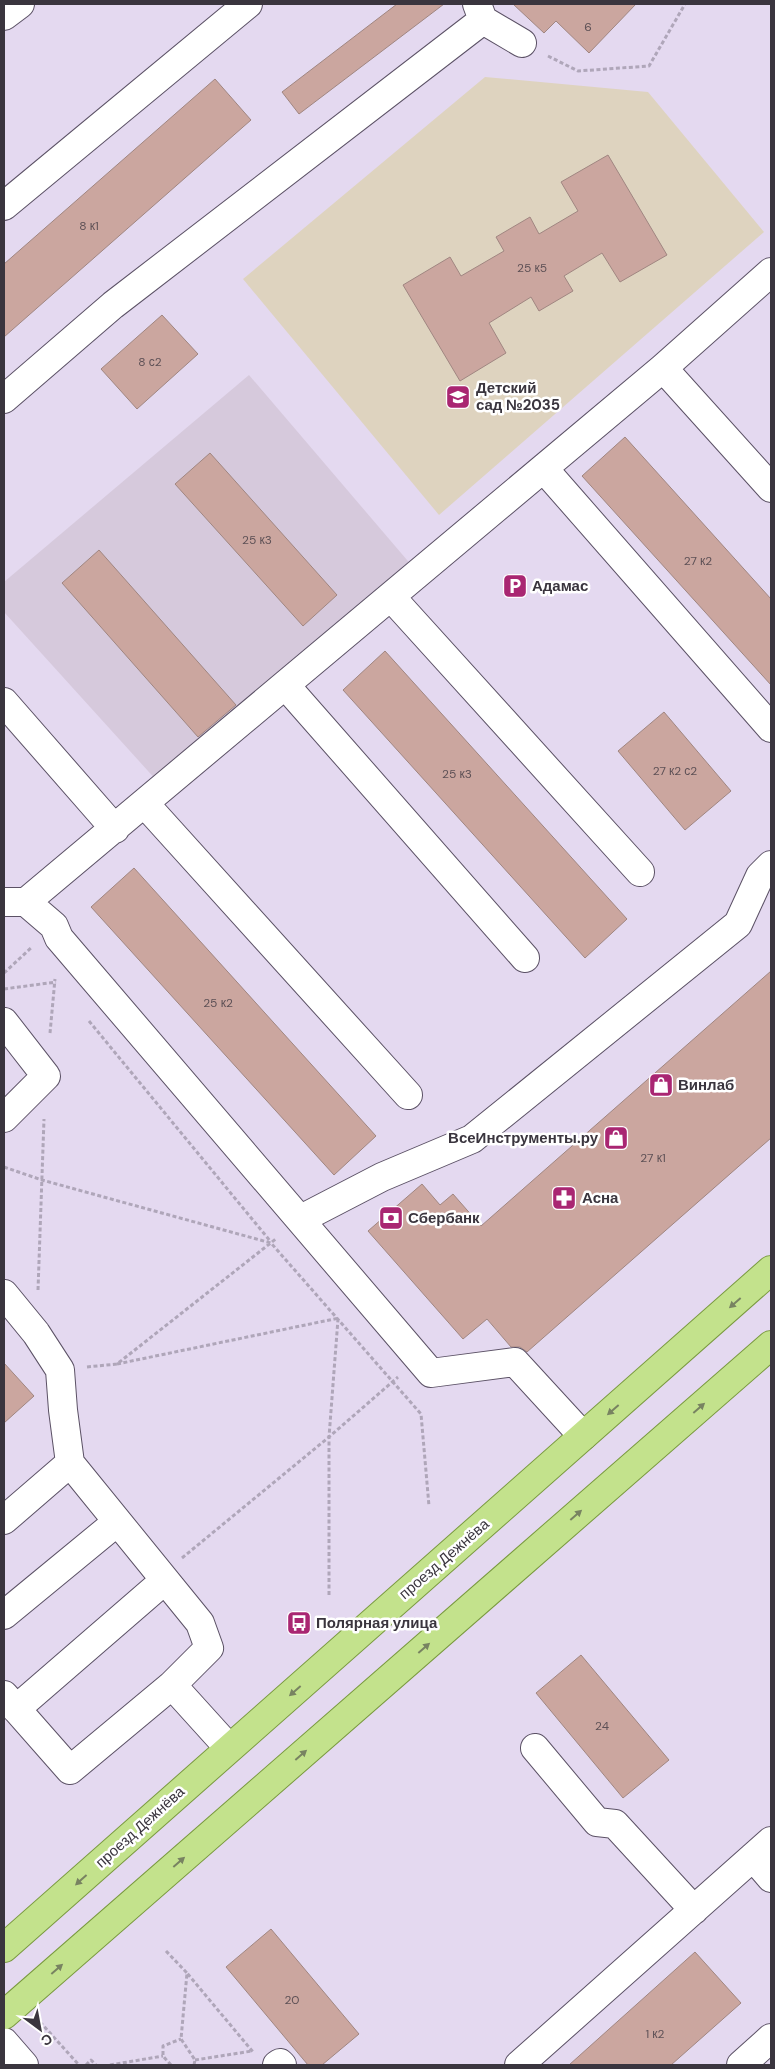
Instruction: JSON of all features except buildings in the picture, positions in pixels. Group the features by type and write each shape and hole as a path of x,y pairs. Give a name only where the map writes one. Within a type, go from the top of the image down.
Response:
{"main road":[{"name":"проезд Дежнёва","path":"4,1948 771,1270"},
{"path":"4,2015 771,1345"}],"street":[{"path":"4,16 20,4"},
{"path":"4,206 248,4"},
{"path":"4,399 114,305 480,12 522,43"},
{"path":"583,1436 515,1362 431,1373 57,932 15,902 115,829 145,804 663,368 771,272"},
{"path":"663,368 771,488"},
{"path":"544,469 771,728"},
{"path":"391,597 640,872"},
{"path":"286,686 525,958"},
{"path":"4,702 115,829"},
{"path":"145,804 408,1095"},
{"path":"301,1219 382,1177 472,1139 738,924 760,876 771,865"},
{"path":"4,1022 46,1076 4,1118"},
{"path":"4,1294 36,1333 60,1370 70,1463 200,1623 209,1648 172,1685 70,1770 10,1702 163,1578"},
{"path":"4,1520 70,1463"},
{"path":"4,1616 117,1522"},
{"path":"172,1685 229,1748"},
{"path":"535,1748 598,1822 616,1824 694,1910"},
{"path":"519,2065 762,1849 771,1878"},
{"path":"741,2065 771,2038"},
{"path":"4,2042 24,2065"}],"path":[{"path":"522,43 578,71 649,66 685,4"},
{"path":"4,973 57,932"},
{"path":"36,1333 46,1076 55,980 57,932"},
{"path":"55,980 62,988"},
{"path":"4,989 55,980"},
{"path":"87,1019 271,1242 421,1414 429,1506"},
{"path":"4,1167 42,1180 271,1242"},
{"path":"117,1364 301,1219"},
{"path":"60,1370 117,1364 338,1319 369,1300"},
{"path":"329,1594 329,1436 338,1319"},
{"path":"163,1578 418,1358"},
{"path":"166,1951 187,1973 252,2051 272,2063"},
{"path":"187,1973 181,2039 196,2060"},
{"path":"40,2022 78,2065"},
{"path":"171,2065 163,2056 163,2046 181,2039"},
{"path":"196,2060 252,2051"},
{"path":"110,2065 163,2056"},
{"path":"86,2065 92,2060 96,2065"},
{"path":"194,2065 196,2060"}],"shaded area":[{"name":"Детский сад №2035","path":"485,77 648,92 764,232 439,515 243,279"},
{"path":"249,375 413,567 158,782 4,612 4,582"}],"place":[{"name":"Детский сад №2035","path":"458,397"},
{"name":"Адамас","path":"515,586"},
{"name":"Винлаб","path":"661,1085"},
{"name":"ВсеИнструменты.ру","path":"616,1138"},
{"name":"Асна","path":"564,1198"},
{"name":"Сбербанк","path":"391,1218"},
{"name":"Полярная улица","path":"299,1623"}]}
